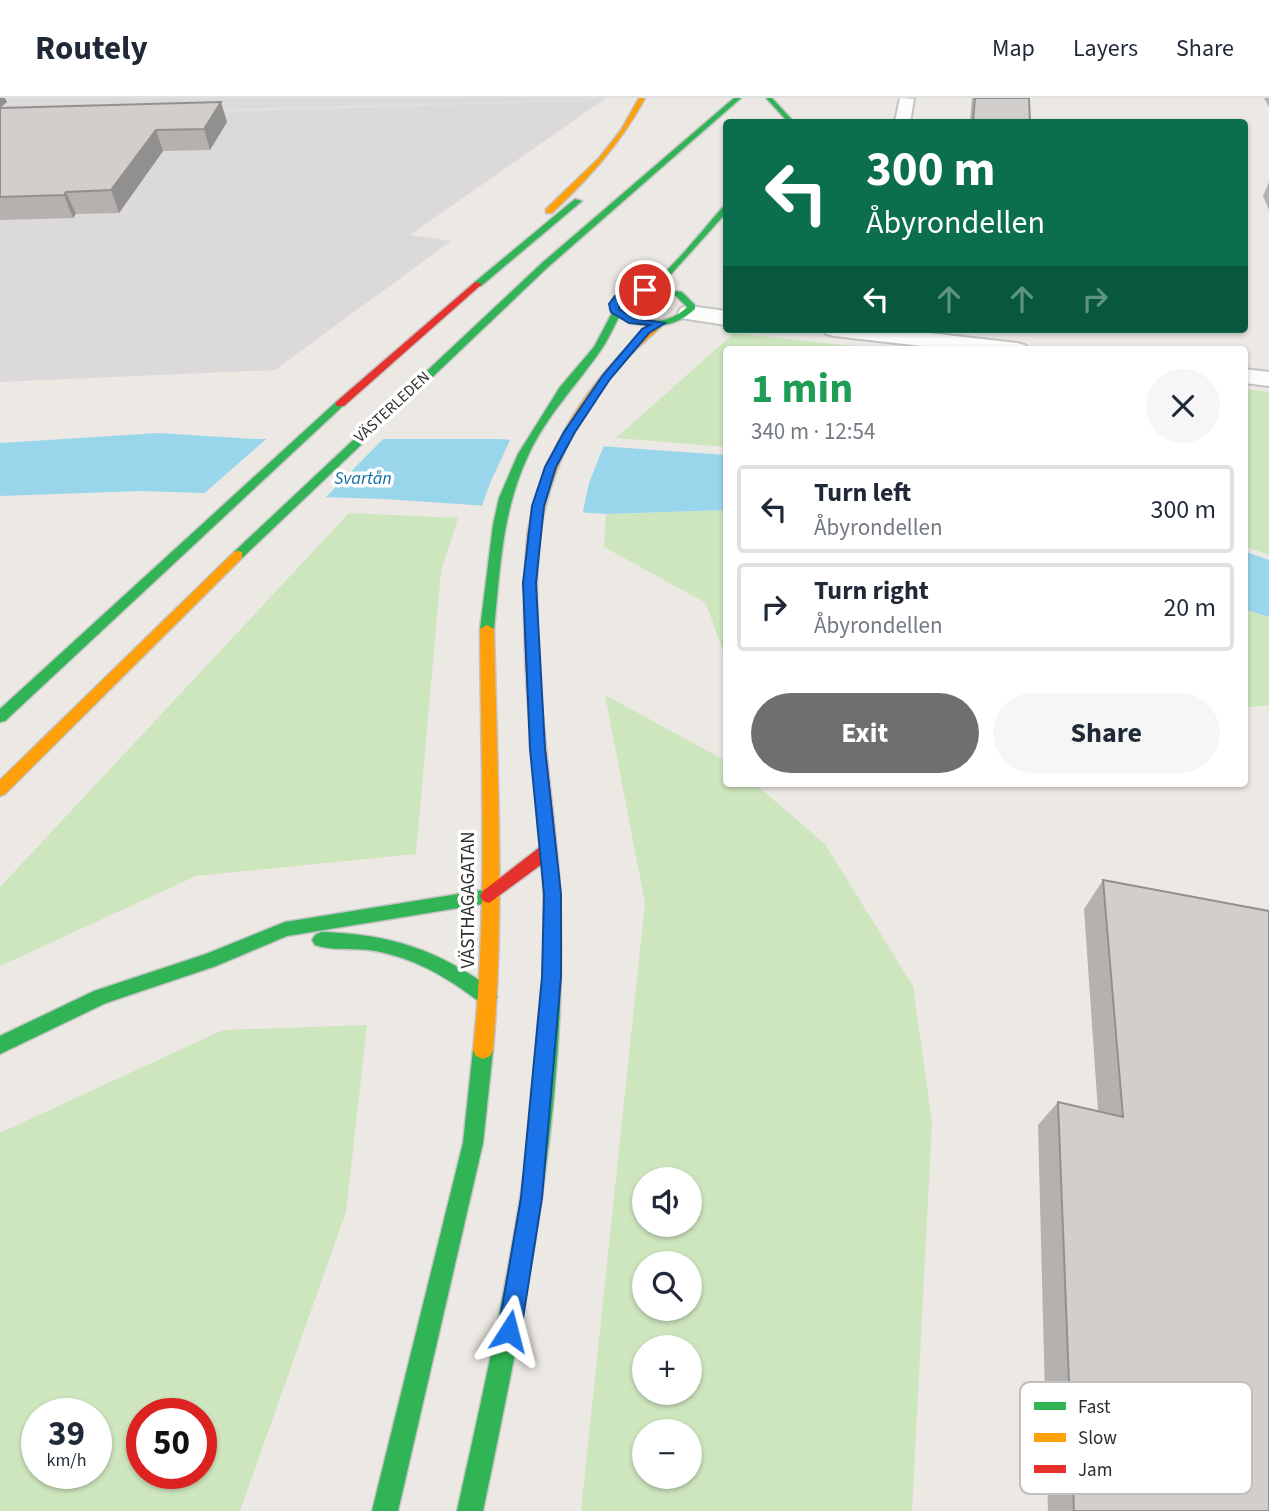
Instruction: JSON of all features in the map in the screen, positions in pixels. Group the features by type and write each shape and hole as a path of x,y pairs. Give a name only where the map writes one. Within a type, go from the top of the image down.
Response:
{"main road":[{"path":"526,243 524,233 610,152 624,133 642,98"},
{"name":"VÄSTERLEDEN","path":"0,790 369,428 593,220 738,98"},
{"path":"748,98 786,119"},
{"name":"VÄSTERLEDEN","path":"0,717 318,426 526,243 600,184"},
{"path":"645,290 661,280 723,212"},
{"path":"470,1511 509,1331 531,1198 550,1004 552,913 538,749 530,583 538,506 550,467 569,432 606,377 653,327 679,319 688,306 693,281"},
{"path":"645,290 668,291 688,306"},
{"name":"VÄSTHAGAGATAN","path":"385,1511 473,1143 488,997 490,925 487,631 499,525 513,478 536,431 564,389 598,348 617,313 614,304 618,298 645,290"},
{"path":"617,313 653,327"},
{"path":"0,1045 101,997 285,929 489,896 548,850"},
{"path":"252,943 346,939 383,943 444,965 488,997"}],"street":[{"path":"904,119 907,99"},
{"path":"688,306 723,316"},
{"path":"870,333 983,346"},
{"path":"1248,376 1269,379"}],"shaded area":[{"path":"0,98 606,98 410,235 451,241 275,370 0,382"}],"green space":[{"path":"734,333 851,346 723,346 723,447 616,438"},
{"path":"1248,389 1269,392 1269,555 1248,547"},
{"path":"723,510 723,651 706,603 604,547 606,514"},
{"path":"349,513 458,518 441,571 416,854 196,876 0,966 0,887"},
{"path":"1248,610 1269,617 1269,705 1248,708"},
{"path":"605,695 723,759 723,787 758,787 825,844 913,986 932,1122 912,1511 581,1511 645,903"},
{"path":"367,1025 346,1212 240,1511 0,1511 0,1133 223,1030"}],"water":[{"name":"Svartån","path":"159,433 254,439 500,439 723,455 723,510 606,514 385,499 141,491 0,496 0,443"},
{"path":"1248,552 1269,560 1269,617 1248,610"}],"pier":[{"path":"271,435 387,435 323,500 200,497"},
{"path":"512,436 605,443 589,483 582,516 481,509"}],"building":[{"path":"975,98 1029,98 1030,119 973,119"},
{"path":"221,102 204,129 156,130 111,190 0,197 0,108"},
{"path":"1103,880 1269,911 1269,1511 1074,1511 1073,1494 1252,1494 1252,1382 1069,1382 1058,1102 1123,1117"}],"railway":[{"path":"203,111 589,100"}],"traffic: fast":[{"path":"238,555 545,265 738,98"},
{"path":"769,98 788,119"},
{"path":"478,284 578,201"},
{"path":"645,290 661,280 723,212"},
{"path":"645,290 679,294 692,307 675,320 654,324 633,320 614,310 614,304 627,294 645,290"},
{"path":"487,629 499,525 505,498 523,454 564,389 598,348 616,313"},
{"path":"0,717 340,404"},
{"path":"470,1511 508,1328 538,1143 551,983 551,875"},
{"path":"0,1045 101,997 210,960 285,929 489,896"},
{"path":"321,940 369,942 410,952 449,970 488,997"},
{"path":"385,1511 473,1143 483,1050"}],"traffic: slow":[{"path":"549,211 613,145 642,98"},
{"path":"534,530 549,471 578,414 615,364 660,323"},
{"path":"0,790 238,555"},
{"path":"483,1050 488,997 490,835 487,629"}],"traffic: jam":[{"path":"340,404 478,284"},
{"path":"534,530 530,573 530,659 551,875"},
{"path":"489,896 548,850"}],"route":[{"path":"509,1331 531,1198 544,1085 552,977 552,894 538,749 530,583 535,526 550,467 569,432 606,377 646,331 660,323 632,321 614,310 618,298 645,290"}]}
